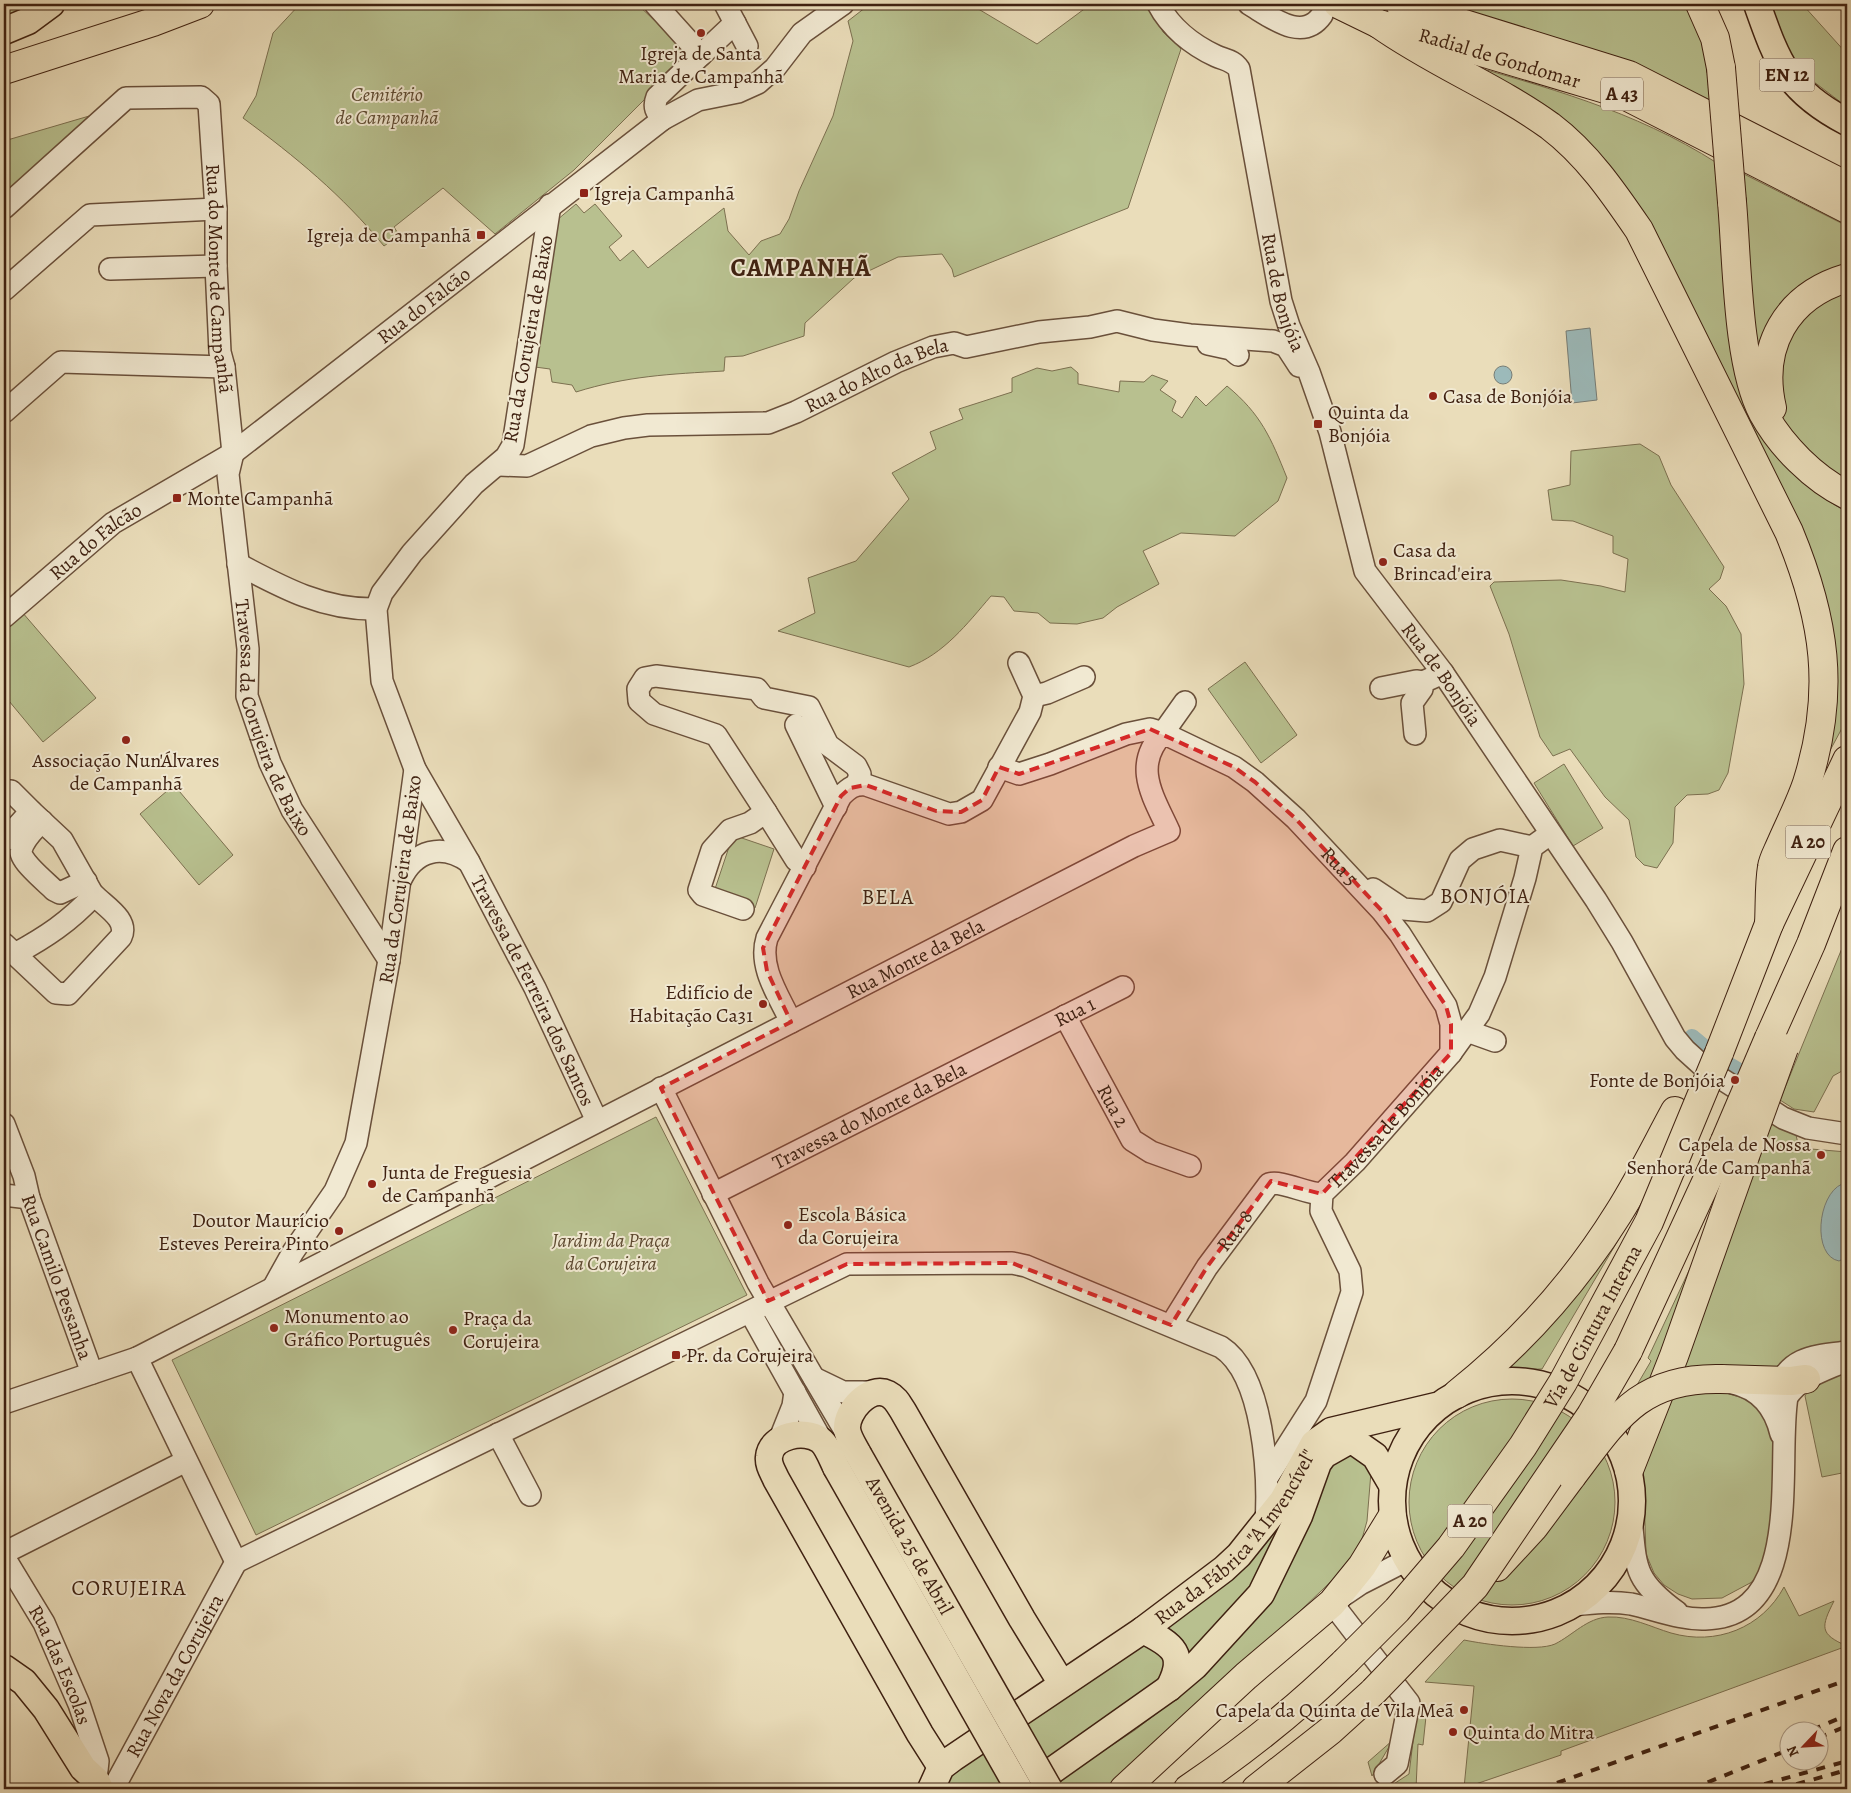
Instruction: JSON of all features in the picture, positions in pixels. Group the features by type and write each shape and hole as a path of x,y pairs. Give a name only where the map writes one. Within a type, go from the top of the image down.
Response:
{"highway":[{"path":"4,70 153,22 200,4"},
{"name":"Radial de Gondomar","path":"1400,4 1629,75 1847,186"},
{"path":"1700,4 1712,29 1721,68 1747,361 1763,413 1786,445 1803,464 1847,494"},
{"name":"Radial de Gondomar","path":"1330,9 1622,94 1847,209"},
{"path":"1379,24 1413,48 1516,104 1551,127 1582,154 1609,186 1639,230 1790,532 1807,575 1817,612 1824,657 1824,703 1807,784 1772,866 1769,924"},
{"path":"1786,445 1773,411 1768,391 1772,347 1780,327 1807,297 1821,287 1847,278"},
{"name":"Via de Cintura Interna","path":"1188,1789 1220,1768 1306,1700 1397,1610 1451,1547 1523,1446 1564,1382 1649,1222 1719,1053 1769,924 1847,760"},
{"name":"A 20","path":"1735,1149 1847,852"},
{"path":"1446,1400 1483,1374 1555,1301 1618,1215 1675,1111 1719,1053"},
{"path":"1629,1470 1674,1356 1735,1149"},
{"name":"Via de Cintura Interna","path":"1256,1789 1331,1730 1374,1691 1475,1586 1586,1423 1628,1351 1735,1149"},
{"path":"1475,1586 1522,1542 1611,1425 1628,1408 1651,1392 1674,1383 1700,1379 1793,1380"},
{"path":"1124,1789 1246,1676 1332,1602 1362,1566 1392,1516"}],"main road":[{"path":"4,32 28,21 51,4"},
{"name":"EN 12","path":"1757,4 1772,46 1788,77 1812,101 1847,122"},
{"name":"Rua da Fábrica \"A Invencível\"","path":"935,1783 1062,1684 1142,1630 1224,1569 1266,1523 1283,1500 1314,1443 1331,1431 1446,1400 1478,1387 1506,1380 1544,1385 1580,1401 1608,1428 1620,1446 1629,1470 1631,1517 1622,1550 1610,1572 1594,1591 1574,1605 1553,1615 1530,1621 1494,1621 1459,1610 1429,1589 1407,1560 1397,1539 1392,1516 1392,1485 1381,1462 1368,1449 1355,1442 1347,1442 1324,1455 1318,1463 1299,1516 1261,1594 1195,1666 1169,1688 1026,1789"},
{"path":"853,1445 848,1421 862,1399 878,1392 893,1397 904,1411 1022,1619 1062,1684"},
{"path":"1392,1485 1399,1458 1412,1433 1446,1400"},
{"path":"822,1441 811,1435 801,1434 780,1441 772,1449 769,1460 776,1479 920,1734 935,1783"},
{"name":"Avenida 25 de Abril","path":"822,1441 1019,1789"},
{"name":"Avenida 25 de Abril","path":"853,1445 1049,1789"},
{"name":"Rua da Fábrica \"A Invencível\"","path":"1142,1630 1171,1645 1175,1653 1178,1661 1177,1673 1169,1688"},
{"path":"4,1668 24,1682 58,1724 83,1768 103,1786"}],"street":[{"path":"655,4 702,55"},
{"path":"725,4 747,46"},
{"name":"Rua do Falcão","path":"4,617 113,523 233,453 663,119 698,100 738,92 758,83 775,68 802,33 842,4"},
{"name":"Rua de Bonjóia","path":"1158,4 1176,28 1192,43 1235,64 1242,82 1282,301 1289,326 1309,372 1330,432 1365,571 1443,673 1622,942 1664,1020 1685,1050 1706,1069 1774,1113 1800,1126 1847,1134"},
{"path":"1249,4 1274,18 1302,28 1313,26 1330,9"},
{"path":"663,119 656,112 655,105 658,97 735,23"},
{"name":"Rua do Monte de Campanhã","path":"4,208 126,98 201,98 209,104 216,209 216,266 220,352 224,367 233,453"},
{"name":"Rua da Corujeira de Baixo","path":"273,1288 293,1252 327,1206 350,1161 356,1143 368,1083 389,960 415,769 382,681 376,609 382,593 412,553 474,484 499,465 512,445 520,410 521,389 550,205"},
{"path":"4,290 90,215 216,209"},
{"path":"110,269 216,266"},
{"name":"Rua do Alto da Bela","path":"499,465 527,466 591,436 624,428 648,425 768,423 796,412 896,362 943,344 954,343 966,347 1039,332 1090,327 1117,321 1177,333 1272,341 1286,346 1301,368 1309,372"},
{"path":"1177,333 1218,347 1231,349 1238,355"},
{"path":"4,412 62,362 224,367"},
{"name":"Travessa da Corujeira de Baixo","path":"233,453 228,474 248,649 247,696 270,763 292,810 389,960"},
{"path":"238,564 292,592 316,601 344,608 376,609"},
{"path":"791,1022 767,970 764,948 766,938 841,796 857,784 877,787 949,814 960,812 982,800 1030,712 1034,696 1019,663"},
{"path":"1381,688 1416,681 1423,682 1443,673"},
{"path":"804,867 796,860 716,735 654,714 639,701 638,689 645,678 656,676 757,689 764,698 809,707 828,745 856,766 860,774 857,784"},
{"path":"1034,696 1047,693 1084,678"},
{"path":"1415,734 1411,707 1422,689 1423,682"},
{"path":"999,767 1019,774 1126,734 1150,729 1163,733 1184,702"},
{"path":"796,724 836,807"},
{"name":"Rua Monte da Bela","path":"661,1088 1134,846 1169,831 1150,790 1146,772 1148,757 1154,742 1163,733"},
{"name":"Rua 5","path":"1163,733 1234,767 1255,782 1296,819 1391,922 1446,1006 1451,1024 1451,1053"},
{"name":"Travessa de Ferreira dos Santos","path":"415,769 469,862 534,988 597,1121"},
{"path":"4,791 11,791 62,840 90,888 122,923 124,931 121,937 72,992 64,995 56,993 9,949 54,933 74,916 90,888"},
{"path":"743,909 702,895 699,890 712,850 730,830 750,823 766,812"},
{"path":"4,841 36,816"},
{"path":"36,816 21,850 22,858 57,892 90,888"},
{"path":"1334,860 1397,906 1412,912 1421,912 1434,908 1441,902 1460,860 1472,849 1500,840 1532,847 1550,834"},
{"name":"Travessa de Bonjóia","path":"1267,1478 1316,1401 1352,1292 1350,1271 1321,1211 1322,1194 1355,1162 1451,1053 1479,1014 1495,977 1525,878 1532,847"},
{"name":"Travessa de Ferreira dos Santos","path":"399,884 414,860 428,853 446,851 469,862"},
{"name":"Rua 1","path":"1025,1036 1123,987"},
{"name":"Rua 2","path":"1065,1016 1132,1140 1150,1152 1190,1166"},
{"path":"1467,1031 1496,1041"},
{"name":"Travessa do Monte da Bela","path":"713,1194 1025,1036"},
{"path":"4,1403 137,1358 661,1088 768,1302"},
{"name":"Rua Camilo Pessanha","path":"4,1124 24,1176 29,1198 92,1374"},
{"name":"Rua 8","path":"1171,1325 1207,1267 1269,1184 1276,1183 1311,1194 1322,1194"},
{"path":"4,1195 29,1198"},
{"path":"137,1358 236,1562 847,1264 1012,1263 1026,1266 1171,1325 1229,1352 1242,1369 1254,1397 1267,1478 1266,1523"},
{"name":"Avenida 25 de Abril","path":"768,1302 853,1445"},
{"name":"Avenida 25 de Abril","path":"750,1312 822,1441"},
{"path":"1574,1605 1615,1602 1705,1619 1739,1611 1755,1598 1767,1582 1778,1544 1788,1397 1793,1389 1796,1363 1810,1358 1847,1352"},
{"path":"1772,1409 1793,1380 1847,1360"},
{"path":"814,1378 843,1392 878,1392"},
{"path":"1721,1380 1750,1388 1772,1409 1784,1449"},
{"path":"780,1441 791,1412 795,1392"},
{"path":"498,1434 530,1495"},
{"path":"4,1553 186,1461"},
{"path":"1631,1517 1634,1556 1641,1577 1653,1593 1683,1616"},
{"name":"Rua das Escolas","path":"4,1557 44,1623 79,1704 98,1761 103,1786"},
{"path":"1385,1774 1397,1764 1408,1703 1332,1602 1360,1584 1407,1560"},
{"name":"Rua Nova da Corujeira","path":"103,1786 236,1562"}],"highlighted area":[{"path":"1150,729 1234,767 1255,782 1296,819 1382,911 1446,1006 1451,1024 1451,1053 1322,1194 1271,1181 1207,1267 1171,1325 1012,1263 847,1264 768,1301 661,1088 791,1022 767,971 763,948 841,796 850,788 866,785 936,811 961,812 982,800 999,767 1019,774"}],"green space":[{"path":"17,4 37,4 4,22 4,11"},
{"name":"Cemitério de Campanhã","path":"300,4 637,4 690,54 574,170 495,234 443,188 394,227 399,235 384,246 335,193 281,147 243,118 256,96 273,33"},
{"path":"870,4 970,4 1037,44 1091,4 1149,4 1163,32 1181,49 1128,208 954,277 952,269 942,254 898,257 854,278 805,323 804,336 743,356 725,357 724,371 631,379 576,392 572,385 552,382 550,369 535,367 557,220 576,204 584,213 595,204 622,236 609,247 620,261 633,250 648,268 724,208 728,231 749,255 761,241 780,234 789,219 799,191 833,116 853,41 848,21"},
{"path":"1422,4 1686,4 1695,16 1707,41 1712,67 1714,110"},
{"path":"1768,4 1803,5 1847,54 1847,107 1797,69"},
{"path":"1452,60 1555,90 1621,114 1686,144 1717,163 1769,447 1805,484 1847,512 1847,719 1820,769 1824,624 1608,178"},
{"path":"96,114 4,194 4,141"},
{"path":"1740,172 1847,226 1847,274 1757,367"},
{"path":"1847,291 1847,486 1788,433 1780,413 1776,393 1787,339 1814,305"},
{"path":"1071,367 1078,373 1078,384 1119,392 1120,381 1144,382 1152,375 1168,381 1160,390 1176,401 1172,411 1182,418 1196,396 1206,406 1227,386 1239,396 1257,417 1276,451 1287,478 1278,501 1235,536 1181,533 1143,551 1159,584 1117,607 1103,618 1077,624 1050,623 1038,613 1014,611 1004,597 991,596 964,627 944,646 922,661 909,667 778,631 815,613 808,578 856,561 909,499 892,473 936,449 930,432 963,419 959,409 1012,392 1012,378 1037,368 1052,371"},
{"path":"1640,444 1659,456 1671,485 1724,567 1720,579 1709,589 1726,606 1741,634 1744,684 1728,773 1719,790 1708,794 1687,795 1675,807 1673,843 1657,868 1644,865 1636,857 1629,820 1605,797 1570,749 1553,756 1540,737 1509,634 1490,586 1494,582 1561,580 1625,592 1628,559 1613,553 1613,536 1573,521 1552,520 1548,490 1570,485 1571,451"},
{"path":"22,612 96,698 43,742 4,695 4,627"},
{"path":"1245,662 1297,735 1261,763 1208,689"},
{"path":"1564,764 1603,828 1573,846 1534,783"},
{"path":"174,785 233,855 199,885 140,814"},
{"path":"733,835 774,849 755,908 713,895"},
{"path":"1847,936 1847,1073 1842,1071 1833,1076 1814,1112 1794,1109 1780,1100"},
{"name":"Jardim da Praça da Corujeira","path":"656,1117 747,1295 256,1535 172,1360"},
{"path":"1770,1123 1796,1135 1799,1148 1847,1152 1847,1342 1787,1358 1773,1370 1676,1372"},
{"path":"1634,1208 1620,1237 1542,1369 1498,1370"},
{"path":"1701,1245 1658,1377 1640,1387 1637,1385 1651,1361 1648,1358"},
{"path":"1847,1371 1847,1472 1822,1477 1805,1396 1810,1388"},
{"path":"1723,1392 1749,1400 1762,1409 1775,1442 1770,1538 1759,1573 1752,1582 1722,1598 1692,1599 1678,1594 1664,1585 1654,1573 1646,1554 1643,1465 1661,1401 1680,1395"},
{"path":"1502,1399 1522,1399 1542,1403 1561,1411 1585,1429 1603,1453 1611,1472 1615,1502 1611,1532 1603,1551 1585,1575 1561,1593 1542,1601 1522,1605 1502,1605 1482,1601 1463,1593 1447,1582 1432,1567 1421,1551 1413,1532 1409,1512 1409,1492 1413,1472 1421,1453 1432,1437 1447,1422 1463,1411 1482,1403"},
{"path":"1343,1453 1363,1459 1371,1472 1367,1521 1360,1546 1343,1570 1166,1739 1110,1789 1046,1789 1135,1730 1169,1704 1273,1593 1297,1551 1325,1477 1334,1460"},
{"path":"1279,1513 1285,1529 1235,1614 1190,1655 1180,1637 1162,1625"},
{"path":"1784,1587 1799,1616 1834,1601 1827,1617 1825,1629 1831,1638 1847,1646 1561,1751 1561,1755 1464,1788 1474,1686 1425,1682 1464,1640 1510,1646 1547,1646 1555,1644 1593,1620 1608,1617 1632,1620 1671,1633 1688,1636 1705,1637 1721,1635 1750,1623 1775,1601"},
{"path":"1144,1644 1165,1655 1167,1675 1008,1789 941,1789 947,1776"},
{"path":"1422,1706 1427,1707 1423,1745 1418,1744 1416,1789 1386,1789 1409,1774 1417,1709"},
{"path":"1393,1740 1372,1776 1368,1762"}],"water":[{"path":"1590,328 1597,400 1572,403 1566,331"},
{"path":"1503,366 1509,369 1512,375 1509,381 1503,384 1497,381 1494,375 1497,369"},
{"path":"1842,1184 1847,1184 1847,1257 1839,1261 1830,1257 1825,1248 1821,1237 1821,1225 1827,1200 1834,1190"}],"waterway":[{"path":"1692,1037 1716,1057 1758,1082"}],"railway":[{"path":"1540,1789 1847,1680"},
{"path":"1828,1723 1847,1715"},
{"path":"1828,1734 1847,1726"},
{"path":"1691,1789 1778,1754"},
{"path":"1747,1789 1847,1761"},
{"path":"1779,1789 1847,1770"}],"place":[{"name":"Igreja de Santa Maria de Campanhã","path":"701,33"},
{"name":"Igreja Campanhã","path":"584,193"},
{"name":"Igreja de Campanhã","path":"481,235"},
{"name":"Casa de Bonjóia","path":"1433,396"},
{"name":"Quinta da Bonjóia","path":"1318,424"},
{"name":"Monte Campanhã","path":"177,498"},
{"name":"Casa da Brincad'eira","path":"1383,562"},
{"name":"Associação Nun'Álvares de Campanhã","path":"126,740"},
{"name":"Edifício de Habitação Ca31","path":"763,1004"},
{"name":"Fonte de Bonjóia","path":"1735,1080"},
{"name":"Capela de Nossa Senhora de Campanhã","path":"1821,1155"},
{"name":"Junta de Freguesia de Campanhã","path":"372,1184"},
{"name":"Escola Básica da Corujeira","path":"788,1225"},
{"name":"Doutor Maurício Esteves Pereira Pinto","path":"339,1231"},
{"name":"Monumento ao Gráfico Português","path":"274,1328"},
{"name":"Praça da Corujeira","path":"453,1330"},
{"name":"Pr. da Corujeira","path":"676,1355"},
{"name":"Capela da Quinta de Vila Meã","path":"1464,1710"},
{"name":"Quinta do Mitra","path":"1453,1732"}],"district":[{"name":"CAMPANHÃ","path":"801,268"},
{"name":"BONJÓIA","path":"1485,896"},
{"name":"BELA","path":"888,897"},
{"name":"CORUJEIRA","path":"129,1588"}]}
